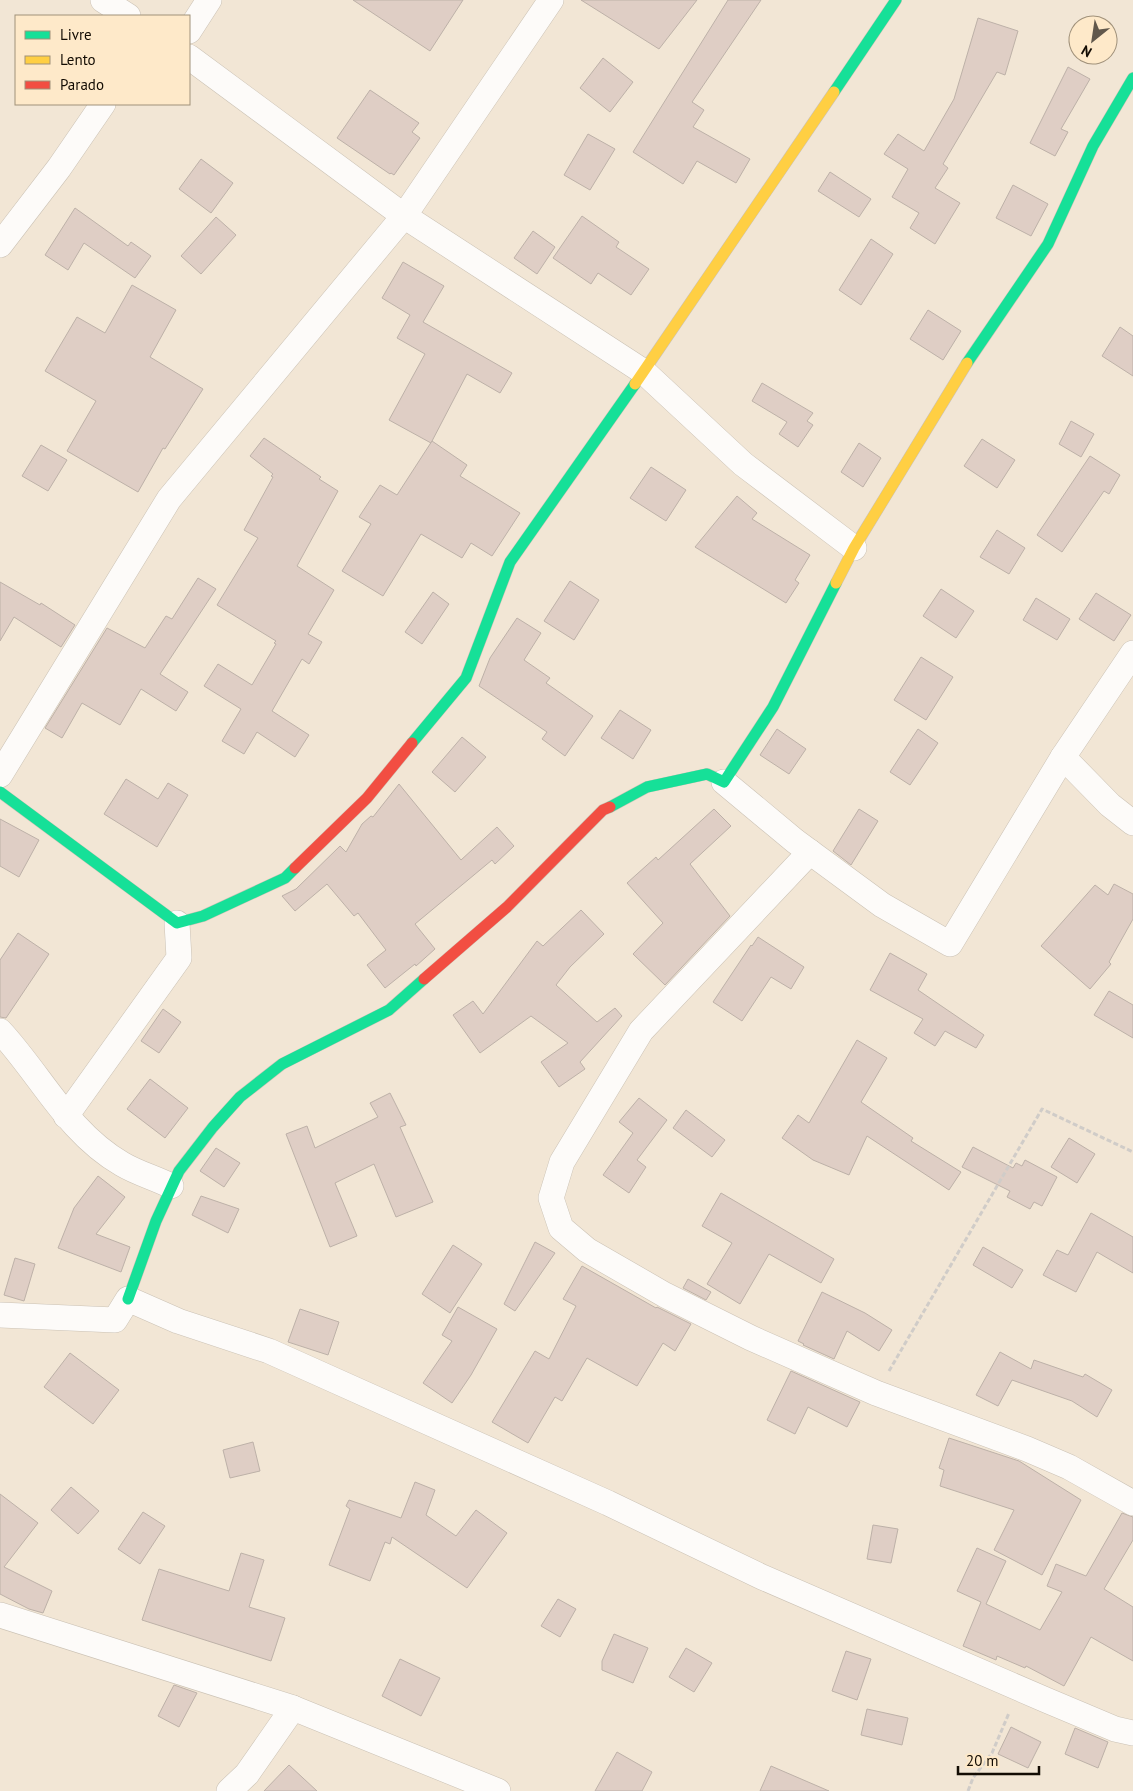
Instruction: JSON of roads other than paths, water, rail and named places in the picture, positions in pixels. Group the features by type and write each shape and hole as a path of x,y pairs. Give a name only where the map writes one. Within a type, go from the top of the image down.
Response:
{"street":[{"path":"103,0 126,15"},
{"path":"190,28 209,0"},
{"path":"0,775 169,498 404,216 551,0"},
{"path":"0,792 177,922 202,916 285,878 367,798 466,678 510,562 644,372 896,0"},
{"path":"190,58 404,216 644,372 743,464 854,548"},
{"path":"724,782 773,707 854,548 972,355 1048,244 1094,146 1133,78"},
{"path":"0,245 59,168 102,105"},
{"path":"0,1315 115,1320 128,1299 156,1221 179,1171 213,1127 240,1097 282,1064 389,1010 507,907 603,810 647,787 707,774 724,782 810,852 882,905 950,944 1063,757 1133,653"},
{"path":"1063,757 1110,805 1133,823"},
{"path":"810,852 641,1031 562,1162 551,1198 560,1228 587,1250 665,1295 742,1334 876,1393 1035,1452 1069,1467 1133,1503"},
{"path":"66,1116 179,958 177,922"},
{"path":"0,1031 66,1116 88,1139 121,1164 171,1186"},
{"path":"128,1299 178,1321 269,1350 608,1503 762,1577 1019,1689 1116,1729 1133,1733"},
{"path":"0,1615 293,1708 498,1791"},
{"path":"229,1791 247,1774 293,1708"}]}
